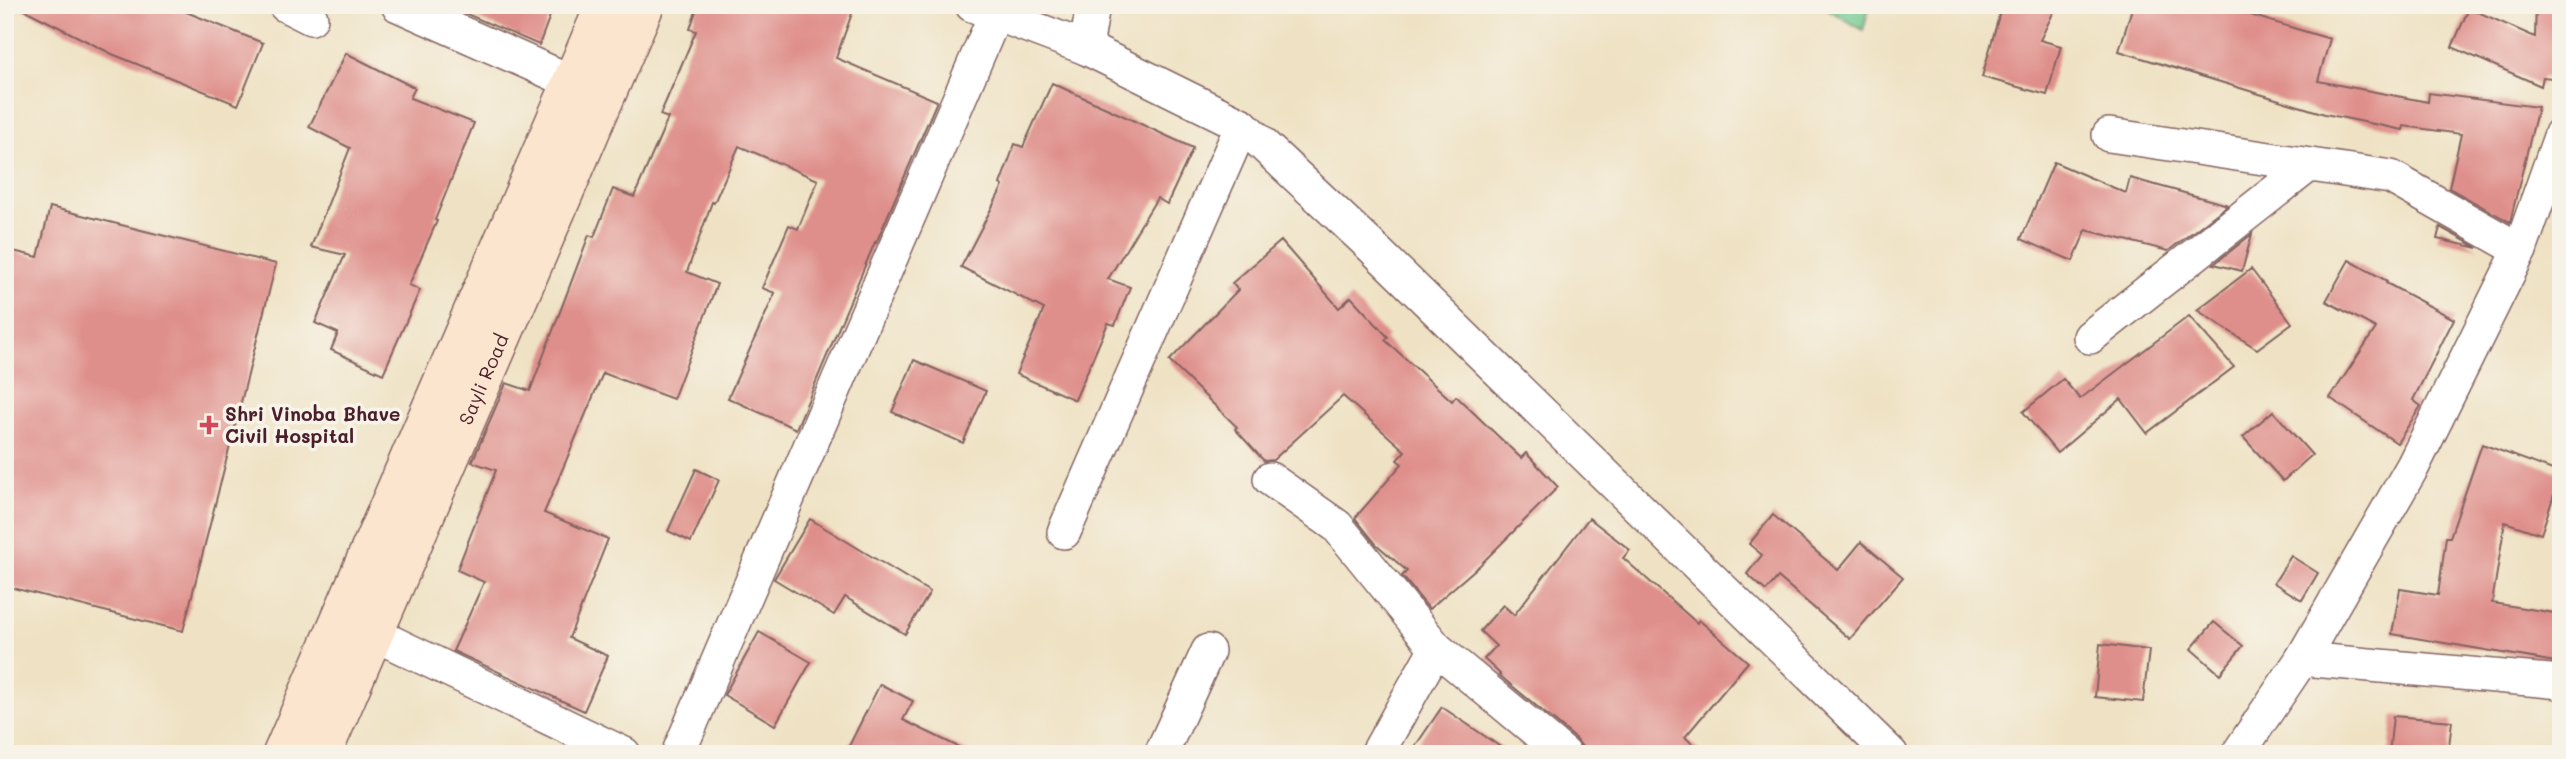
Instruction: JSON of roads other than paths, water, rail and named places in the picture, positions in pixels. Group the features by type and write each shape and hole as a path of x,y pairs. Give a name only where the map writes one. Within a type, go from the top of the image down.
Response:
{"main road":[{"path":"282,754 605,5"},
{"name":"Sayli Road","path":"322,754 645,5"}],"street":[{"path":"398,5 606,97"},
{"path":"1086,48 1093,5"},
{"path":"678,754 984,9 1086,48 1242,125 1371,246 1891,754"},
{"path":"1065,532 1242,125"},
{"path":"2245,750 2302,659 2413,466 2520,250 2546,216 2561,134"},
{"path":"2109,135 2391,177 2520,250"},
{"path":"2090,337 2309,164"},
{"path":"1270,479 1337,526 1436,648 1564,754"},
{"path":"374,634 624,754"},
{"path":"1377,754 1436,648"},
{"path":"1161,754 1208,651"},
{"path":"2302,659 2561,682"}],"place":[{"name":"Shri Vinoba Bhave Civil Hospital","path":"209,425"}]}
